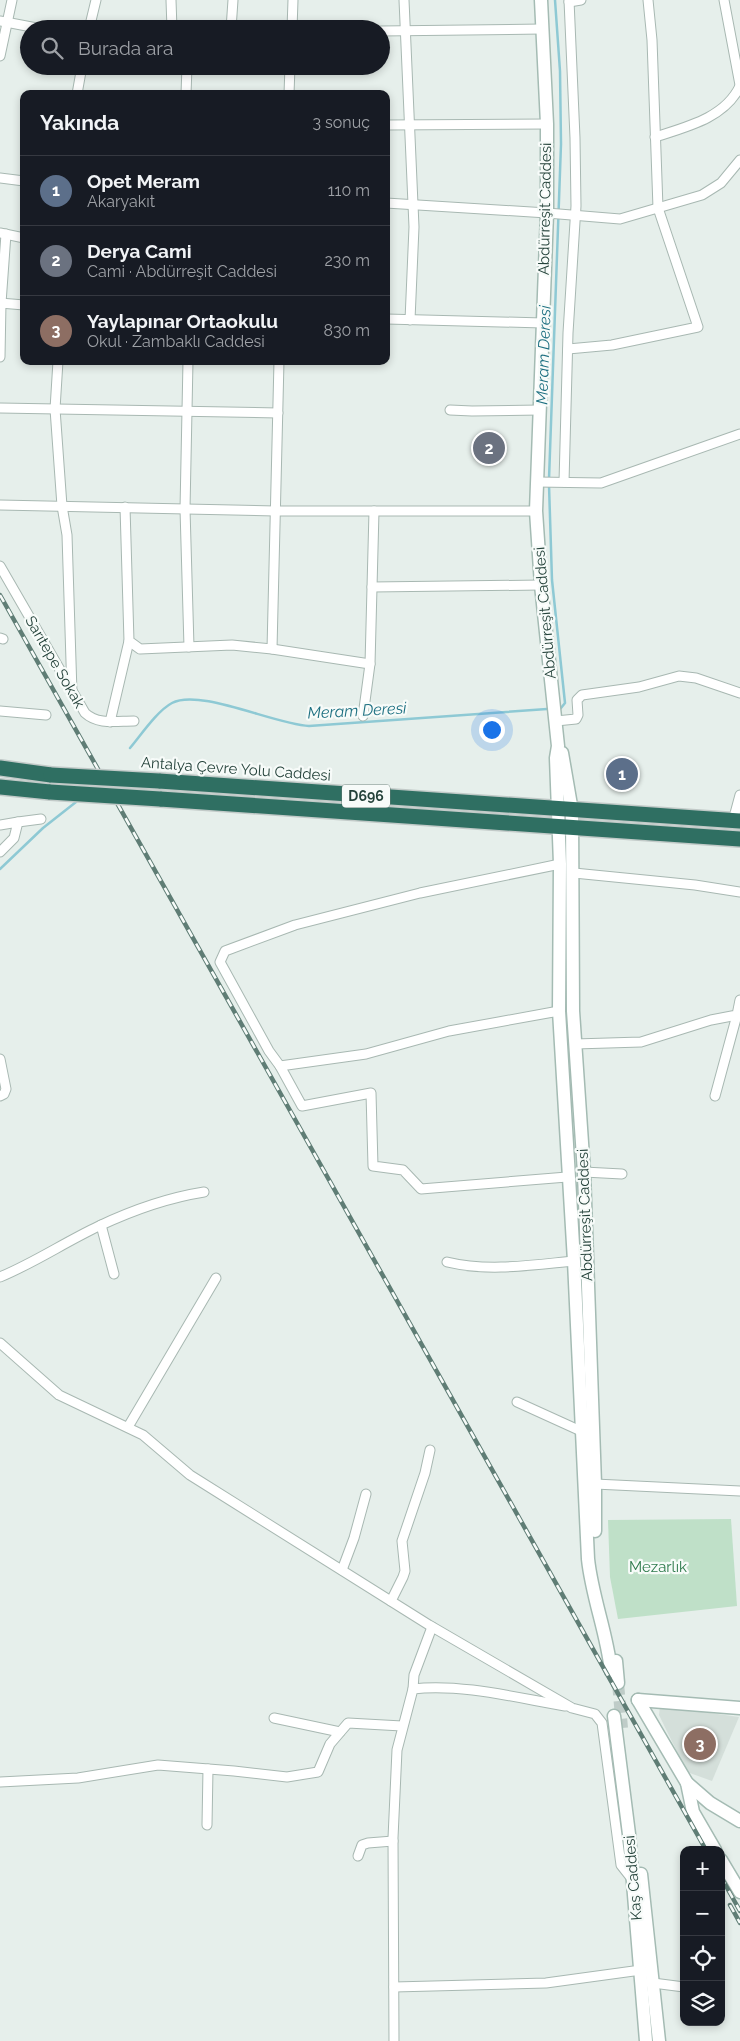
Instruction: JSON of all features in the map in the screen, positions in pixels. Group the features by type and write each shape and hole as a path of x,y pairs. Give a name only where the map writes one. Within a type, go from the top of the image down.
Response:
{"highway":[{"name":"Antalya Çevre Yolu Caddesi","path":"0,768 51,775 736,821"},
{"name":"D696","path":"0,787 740,839"}],"main road":[{"name":"Abdürreşit Caddesi","path":"541,0 550,213 542,323 540,482 536,511 541,584 558,746 564,758 566,826 574,874 575,1044 584,1172 595,1484 596,1571 615,1652 618,1683"},
{"name":"Abdürreşit Caddesi","path":"566,826 560,864 559,1011 574,1262 589,1570 608,1646 610,1671"},
{"path":"740,1708 638,1700 687,1783 710,1803 740,1821"},
{"name":"Kaş Caddesi","path":"614,1716 633,1879 646,2041"},
{"name":"Kaş Caddesi","path":"622,1728 637,1837 659,2041"},
{"path":"687,1783 693,1812 713,1846"},
{"path":"725,1867 740,1892"}],"street":[{"path":"0,56 4,22 12,0"},
{"path":"92,20 96,0"},
{"path":"171,0 172,20"},
{"path":"232,20 233,0"},
{"path":"292,20 293,0"},
{"path":"404,0 413,206 410,320"},
{"path":"560,482 568,349 570,215 575,138 569,1 581,0"},
{"path":"568,349 612,345 698,327 658,208 652,40 648,0"},
{"path":"655,137 701,122 734,99 740,86 737,48 724,0"},
{"path":"4,22 20,25"},
{"path":"390,31 542,29"},
{"path":"78,90 80,75"},
{"path":"186,90 187,75"},
{"path":"289,90 290,75"},
{"path":"390,125 547,124"},
{"path":"390,203 620,219 702,195 721,183 740,160"},
{"path":"0,178 20,180"},
{"path":"0,357 3,234 20,237"},
{"path":"1,303 20,305"},
{"path":"390,319 542,323"},
{"path":"58,365 55,409 62,506 67,535 72,693"},
{"path":"188,365 186,509 188,647"},
{"path":"272,649 279,365"},
{"path":"0,408 278,413"},
{"path":"450,410 472,412 540,410"},
{"path":"540,482 602,483 740,434"},
{"path":"0,505 275,511 536,511"},
{"path":"110,722 129,641 125,508"},
{"path":"363,716 370,664 374,511"},
{"name":"Sarıtepe Sokak","path":"0,566 84,713 92,720 110,722 134,721"},
{"path":"372,587 541,584"},
{"path":"129,641 140,649 232,645 370,664"},
{"path":"556,721 576,719 578,716 577,700 582,695 639,687 679,676 696,678 740,693"},
{"path":"0,711 46,716"},
{"path":"736,821 740,795"},
{"path":"0,825 42,820"},
{"path":"0,852 14,838 18,822"},
{"path":"560,864 411,896 295,925 225,951 220,962 302,1106 371,1093 373,1166 403,1170 421,1190 568,1177"},
{"path":"574,874 695,885 740,892"},
{"path":"715,1096 738,1015 740,1000"},
{"path":"280,1066 366,1054 449,1031 559,1011"},
{"path":"575,1044 640,1042 711,1020 738,1015"},
{"path":"0,1059 6,1089 4,1094 0,1096"},
{"path":"584,1172 622,1174"},
{"path":"0,1276 41,1258 101,1225 140,1208 166,1199 204,1192"},
{"path":"101,1225 114,1274"},
{"path":"447,1262 464,1266 493,1268 574,1262"},
{"path":"128,1428 216,1278"},
{"path":"0,1343 59,1395 143,1435 190,1475 432,1627 572,1708"},
{"path":"517,1402 583,1432"},
{"path":"390,1601 405,1571 402,1541 425,1473 430,1450"},
{"path":"595,1484 740,1491"},
{"path":"342,1570 354,1538 366,1494"},
{"path":"394,2041 393,1841 396,1750 413,1689 414,1676 432,1627"},
{"path":"413,1689 432,1686 503,1695 596,1714 602,1723 621,1865 633,1879"},
{"path":"274,1718 340,1732"},
{"path":"0,1782 78,1778 158,1765 287,1777 318,1772 330,1744 348,1723 402,1726"},
{"path":"207,1826 208,1769"},
{"path":"358,1856 362,1845 393,1841"},
{"path":"394,1987 546,1982 641,1970"},
{"path":"653,1983 680,1986"}],"shaded area":[{"path":"660,1706 739,1717 712,1781 687,1772 659,1715"}],"green space":[{"name":"Mezarlık","path":"731,1519 737,1606 618,1619 610,1577 608,1520"}],"waterway":[{"name":"Meram Deresi","path":"549,479 561,144 560,71 555,0"},
{"name":"Meram Deresi","path":"549,485 552,580 565,703 561,708"},
{"name":"Meram Deresi","path":"130,748 166,707 172,703 184,700 218,703 294,724 309,726 547,709"},
{"name":"Meram Deresi","path":"0,869 43,828 76,802"}],"tunnel":[{"path":"618,1683 622,1728"}],"railway":[{"path":"0,595 704,1846"},
{"path":"725,1884 740,1911"},
{"path":"730,1905 740,1923"}],"place":[{"name":"Derya Cami","path":"489,448"},
{"name":"Opet Meram","path":"622,774"},
{"name":"Yaylapınar Ortaokulu","path":"700,1744"}]}
